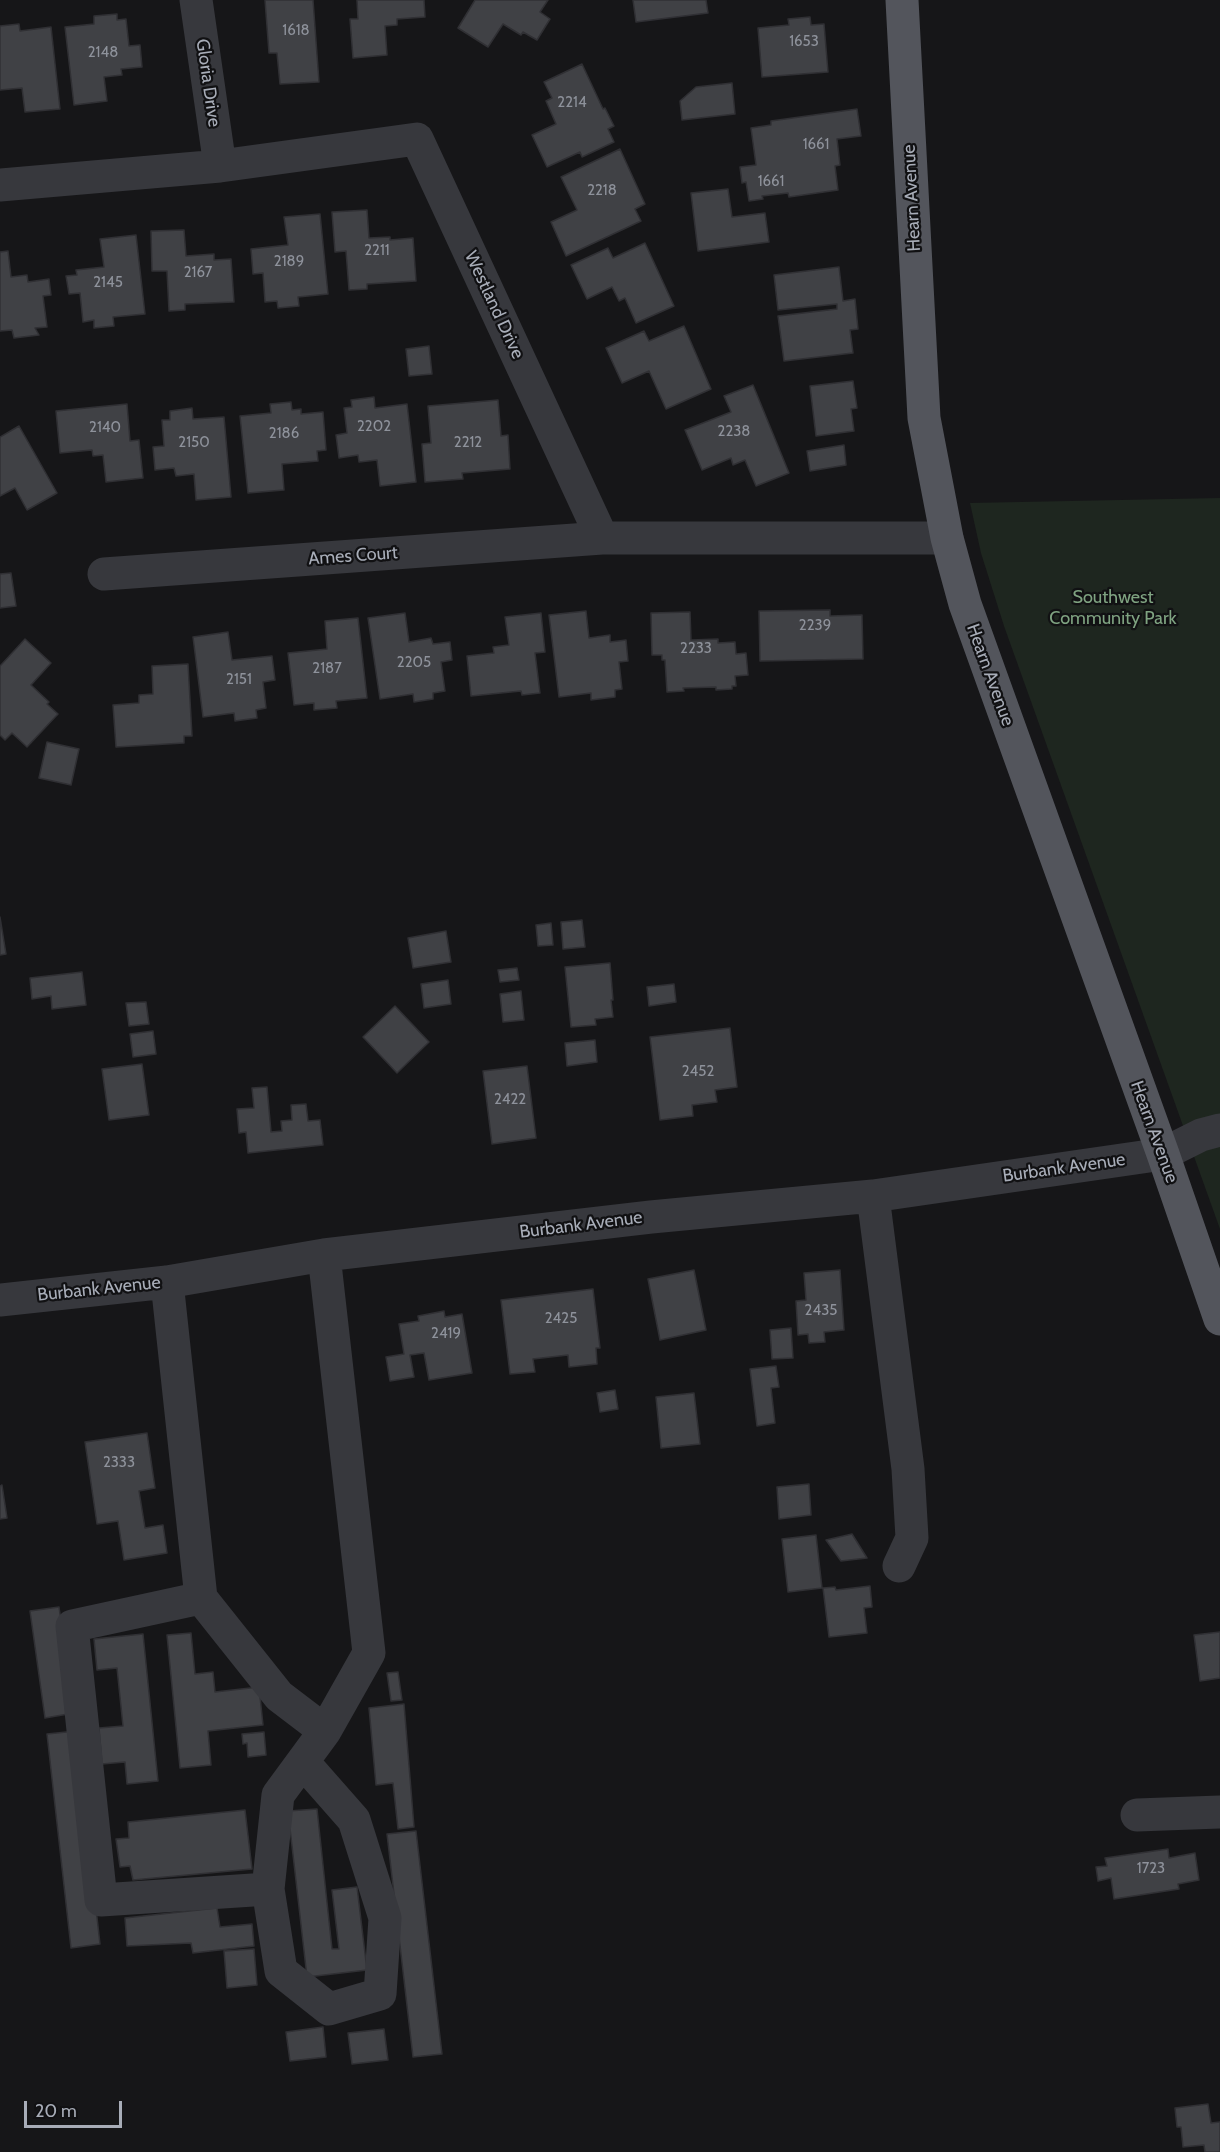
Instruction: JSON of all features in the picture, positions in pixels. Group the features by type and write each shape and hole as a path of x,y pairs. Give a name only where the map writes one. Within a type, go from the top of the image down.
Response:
{"main road":[{"name":"Hearn Avenue","path":"902,0 924,418 947,538 968,614 1163,1154 1220,1319"}],"street":[{"name":"Gloria Drive","path":"196,0 220,166"},
{"name":"Westland Drive","path":"0,185 220,166 417,139 602,538"},
{"path":"602,538 947,538"},
{"name":"Ames Court","path":"104,574 602,538"},
{"name":"Burbank Avenue","path":"0,1300 167,1282 324,1255 651,1217 873,1196 1163,1154 1201,1135 1220,1131"},
{"path":"873,1196 908,1469 912,1538 899,1566"},
{"path":"303,1762 354,1820 385,1918 380,1994 329,2008 281,1971 268,1889 278,1795 325,1731 369,1653 324,1255"},
{"path":"167,1282 201,1598 279,1696 325,1731"},
{"path":"201,1598 72,1626 101,1900 268,1889"},
{"path":"1137,1815 1220,1812"}],"green space":[{"name":"Southwest Community Park","path":"1220,498 1220,1229 1004,626 981,553 970,503"}],"building":[{"path":"265,0 313,0 319,82 280,84 277,53 269,53"},
{"path":"357,0 424,0 425,17 397,19 397,25 385,26 387,55 353,58 350,19 358,19"},
{"path":"475,0 548,0 540,12 550,19 537,40 523,32 521,35 503,24 488,47 458,28"},
{"path":"633,0 706,0 708,13 636,22"},
{"path":"117,14 117,20 126,19 129,46 140,45 142,67 121,69 122,75 104,77 107,101 74,105 65,27 94,24 94,16"},
{"path":"810,17 811,25 824,24 828,72 762,77 758,28 789,25 788,19"},
{"path":"19,24 20,31 51,27 60,109 25,112 22,88 0,90 0,26"},
{"path":"582,64 603,109 605,108 614,126 608,129 614,142 582,157 580,152 547,167 532,135 556,124 546,101 552,98 544,82"},
{"path":"732,83 735,114 682,120 680,101 696,87"},
{"path":"857,109 861,136 837,139 840,165 835,166 838,190 789,197 788,193 762,196 763,199 749,201 746,182 742,183 740,167 756,165 751,128 771,125 771,121"},
{"path":"620,149 645,204 635,209 641,221 566,256 551,222 577,210 561,177"},
{"path":"728,189 732,217 765,213 769,242 698,251 691,193"},
{"path":"367,210 369,238 390,237 390,240 413,238 416,281 367,284 367,289 349,290 346,251 335,252 332,212"},
{"path":"320,214 328,294 298,297 299,306 278,308 277,301 265,302 263,273 253,274 251,249 288,245 284,217"},
{"path":"184,230 186,256 214,254 214,260 231,259 234,302 185,304 185,310 169,311 167,271 152,271 151,231"},
{"path":"136,235 145,314 113,317 114,326 94,328 94,320 83,322 80,293 69,294 66,276 77,275 76,270 104,267 100,239"},
{"path":"645,243 674,306 636,323 625,298 619,301 612,287 587,299 571,265 608,248 613,258"},
{"path":"8,251 11,277 27,275 28,282 49,279 51,295 43,296 47,327 35,328 39,335 14,338 12,330 0,331 0,252"},
{"path":"839,267 843,301 855,299 858,329 850,330 853,353 784,361 778,316 837,309 837,304 778,310 774,275"},
{"path":"684,326 711,389 666,409 649,371 622,383 606,348 644,331 649,341"},
{"path":"429,346 432,374 409,376 406,349"},
{"path":"853,381 857,408 851,409 854,431 816,436 810,386"},
{"path":"753,385 789,473 756,486 745,460 733,465 731,458 702,470 685,430 731,412 724,396"},
{"path":"374,397 375,408 407,404 416,482 380,486 377,460 359,462 358,455 339,458 336,435 347,433 344,408 352,407 351,400"},
{"path":"498,400 501,436 508,435 510,469 462,473 463,479 425,482 422,444 431,443 428,406"},
{"path":"291,402 292,410 301,409 301,414 323,412 326,450 317,451 318,461 282,464 284,490 248,493 240,416 271,413 270,404"},
{"path":"127,404 130,441 139,440 143,478 106,482 103,455 93,456 92,450 60,453 56,411"},
{"path":"192,408 193,419 224,417 231,497 196,500 194,474 176,476 174,468 155,470 153,447 164,446 162,420 170,420 170,411"},
{"path":"19,426 57,493 27,510 15,488 0,496 0,437"},
{"path":"844,445 846,465 810,471 807,451"},
{"path":"11,573 16,606 0,608 0,574"},
{"path":"830,610 830,616 862,615 863,659 760,661 759,611"},
{"path":"586,611 589,638 610,635 610,642 626,640 628,661 619,662 622,689 615,690 615,697 591,700 591,693 559,697 549,615"},
{"path":"690,612 691,640 718,639 718,643 735,642 736,654 746,653 748,675 735,676 736,686 732,686 732,689 683,688 684,691 667,692 665,660 662,660 662,655 652,655 651,613"},
{"path":"405,613 409,642 431,638 433,644 450,642 452,660 441,662 445,691 433,693 433,699 414,702 413,694 380,699 368,618"},
{"path":"541,613 545,652 535,653 540,693 522,695 521,691 471,696 467,656 494,653 493,647 509,645 505,617"},
{"path":"358,618 367,698 336,701 337,708 314,710 314,703 294,705 288,653 327,649 325,621"},
{"path":"228,632 232,660 272,656 275,680 263,682 266,708 256,710 257,718 235,721 234,713 203,717 193,637"},
{"path":"25,639 51,663 31,685 58,714 27,747 12,733 5,740 0,735 0,666"},
{"path":"188,664 192,736 184,736 184,743 116,747 113,705 139,703 139,695 153,694 152,666"},
{"path":"47,742 79,749 71,785 39,778"},
{"path":"0,917 6,954 0,955"},
{"path":"582,920 585,947 563,949 561,922"},
{"path":"551,923 553,945 538,946 536,925"},
{"path":"446,931 451,962 413,968 408,938"},
{"path":"610,963 613,1017 595,1019 596,1025 571,1027 565,967"},
{"path":"517,968 519,980 500,982 498,970"},
{"path":"82,972 86,1005 52,1009 51,996 32,999 30,978"},
{"path":"448,980 451,1004 424,1008 421,984"},
{"path":"674,984 676,1002 649,1006 647,987"},
{"path":"521,991 524,1020 503,1022 500,994"},
{"path":"146,1002 149,1024 129,1026 126,1003"},
{"path":"395,1006 429,1042 397,1073 363,1037"},
{"path":"730,1028 737,1087 715,1090 717,1102 692,1105 693,1116 660,1120 650,1037"},
{"path":"153,1031 156,1054 133,1057 130,1034"},
{"path":"595,1040 597,1062 567,1066 565,1043"},
{"path":"142,1064 149,1115 109,1120 102,1069"},
{"path":"527,1066 536,1138 492,1144 483,1071"},
{"path":"267,1087 271,1132 282,1131 281,1121 292,1120 291,1105 306,1104 308,1121 320,1120 323,1145 248,1153 246,1132 239,1133 237,1109 254,1108 252,1088"},
{"path":"694,1270 706,1330 660,1340 648,1279"},
{"path":"840,1270 844,1330 824,1332 825,1342 809,1343 808,1334 798,1335 796,1301 806,1300 804,1273"},
{"path":"593,1289 600,1348 596,1348 597,1364 569,1367 568,1355 533,1359 535,1372 510,1374 501,1300"},
{"path":"444,1311 445,1317 462,1314 472,1373 429,1380 424,1353 410,1355 414,1377 390,1381 386,1357 404,1354 399,1324 419,1321 418,1316"},
{"path":"791,1328 793,1358 772,1359 770,1330"},
{"path":"776,1366 779,1387 771,1388 775,1423 757,1426 750,1369"},
{"path":"615,1390 618,1409 600,1412 597,1393"},
{"path":"694,1393 700,1444 661,1448 656,1397"},
{"path":"147,1433 155,1488 139,1491 145,1528 163,1525 167,1553 124,1560 118,1521 97,1524 85,1442"},
{"path":"809,1484 811,1515 779,1519 777,1487"},
{"path":"2,1485 7,1518 0,1519 0,1486"},
{"path":"852,1534 867,1558 841,1561 826,1540"},
{"path":"816,1535 822,1588 788,1592 782,1539"},
{"path":"870,1586 872,1607 864,1608 867,1633 829,1637 823,1588 835,1587 836,1590"},
{"path":"59,1607 74,1713 45,1718 30,1611"},
{"path":"1220,1632 1220,1678 1200,1681 1194,1635"},
{"path":"191,1633 195,1674 213,1672 215,1692 259,1687 263,1725 208,1731 211,1765 180,1768 167,1635"},
{"path":"143,1634 158,1781 127,1784 125,1762 102,1764 99,1728 123,1726 117,1668 97,1670 94,1639"},
{"path":"398,1672 402,1700 391,1701 387,1673"},
{"path":"404,1704 414,1827 398,1829 393,1783 376,1785 369,1708"},
{"path":"76,1731 100,1944 71,1948 47,1734"},
{"path":"264,1732 266,1755 248,1757 247,1743 243,1744 242,1734"},
{"path":"317,1809 332,1949 339,1949 332,1890 357,1887 367,1970 307,1977 288,1811"},
{"path":"245,1810 252,1869 133,1880 130,1866 120,1867 116,1839 129,1838 128,1822"},
{"path":"416,1831 442,2054 413,2057 387,1834"},
{"path":"1168,1849 1169,1858 1195,1853 1199,1880 1178,1884 1179,1889 1114,1899 1111,1878 1098,1881 1096,1867 1107,1866 1105,1858"},
{"path":"217,1908 220,1927 252,1924 254,1946 193,1953 191,1943 127,1946 125,1918"},
{"path":"254,1949 257,1985 227,1988 224,1951"},
{"path":"323,2027 326,2057 290,2061 286,2032"},
{"path":"384,2029 388,2060 352,2064 348,2033"},
{"path":"1208,2104 1211,2123 1220,2122 1220,2152 1205,2152 1204,2145 1183,2147 1181,2127 1177,2127 1175,2108"}]}
